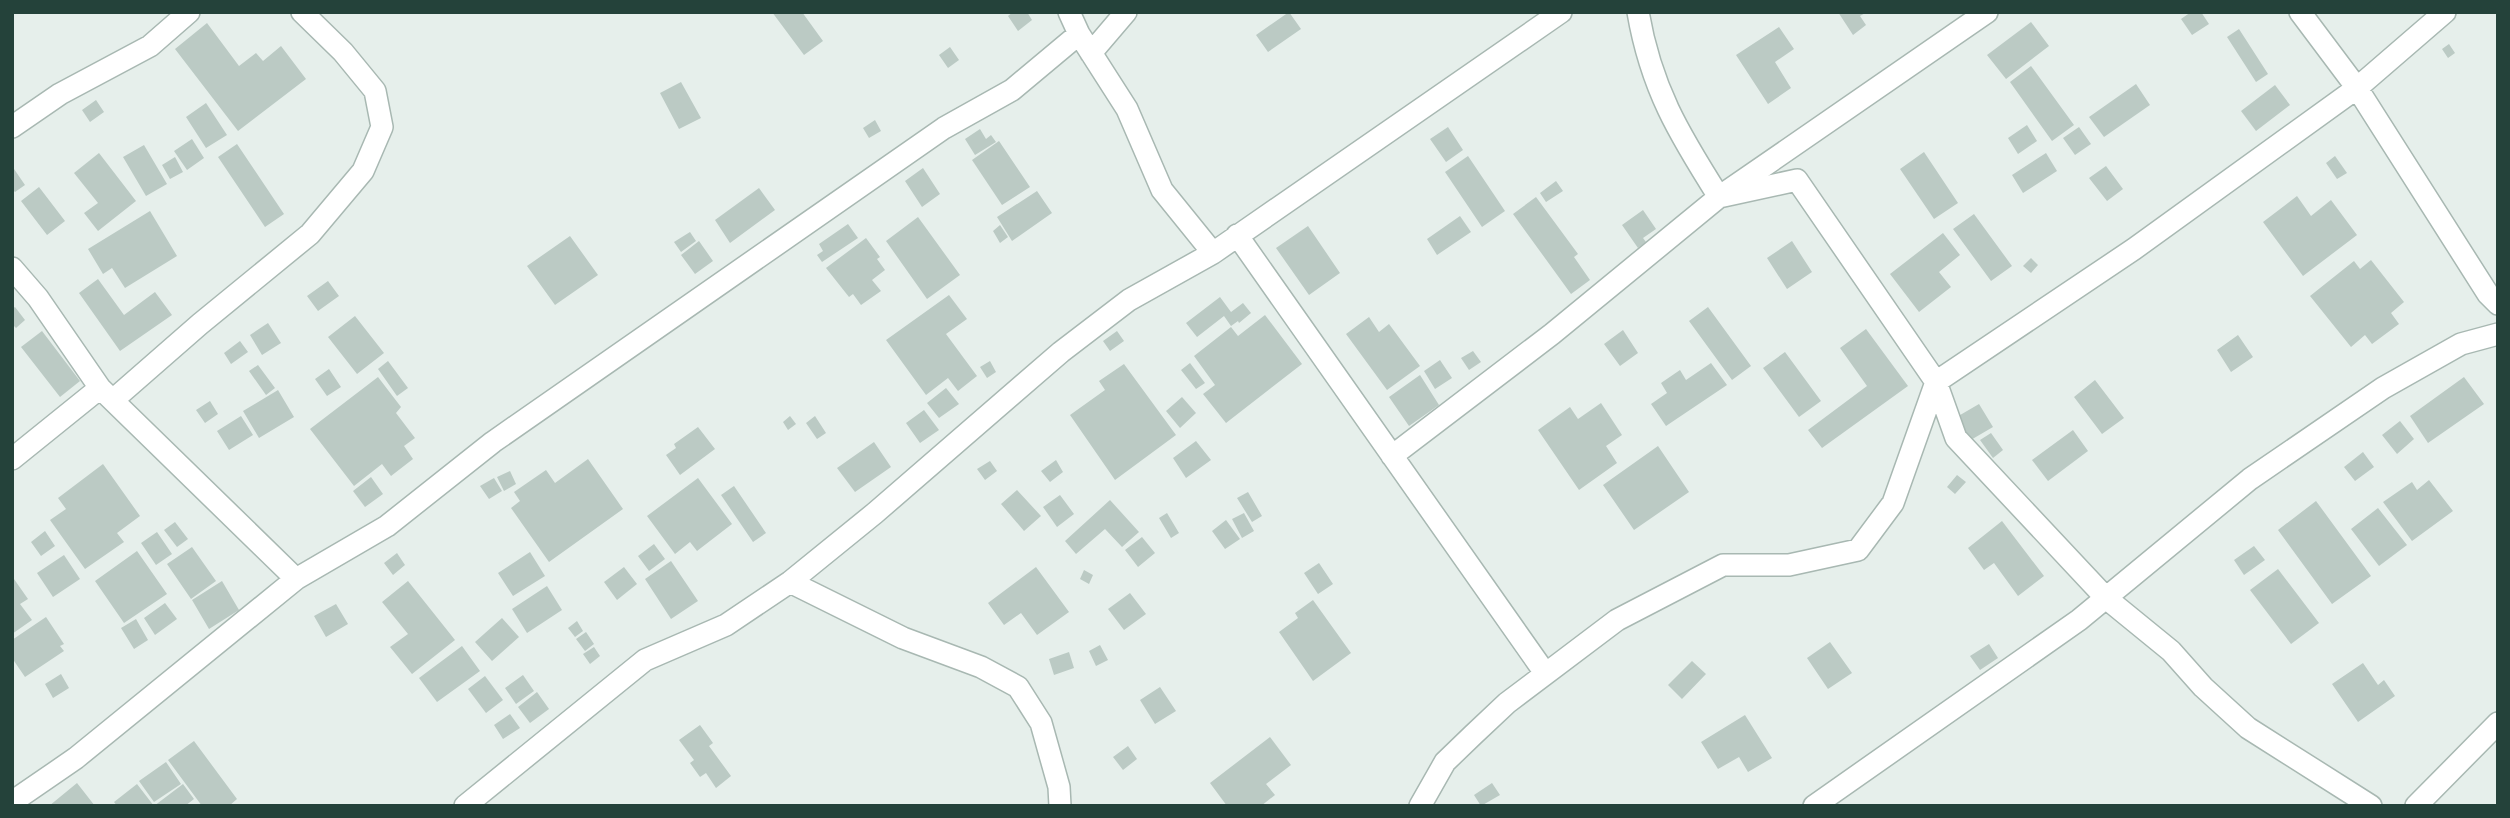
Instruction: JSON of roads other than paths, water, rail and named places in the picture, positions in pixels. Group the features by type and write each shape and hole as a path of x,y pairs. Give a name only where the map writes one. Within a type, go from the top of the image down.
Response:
{"street":[{"path":"12,127 60,94 150,46 189,12"},
{"path":"12,459 107,394 200,324 310,234 363,171 382,127 375,91 343,52 302,12"},
{"path":"1069,12 1079,34 1127,109 1162,190 1213,253"},
{"path":"1091,53 1126,12"},
{"path":"465,806 645,660 726,625 790,582 875,513 1061,352 1129,300 1213,253 1561,12"},
{"path":"1638,12 1657,87 1678,133 1719,197"},
{"path":"1392,456 1552,334 1719,197 1987,12"},
{"path":"2300,12 2357,88 2488,294 2498,304"},
{"path":"1420,806 1445,762 1507,703 1617,620 1723,565 1789,565 1857,550 1893,503 1936,382 2134,250 2357,88 2445,12"},
{"path":"16,795 76,758 296,579 387,526 493,442 944,128 1012,90 1079,34"},
{"path":"1719,197 1797,180 1936,382 1956,438 2106,598 2171,651 2203,687 2248,728 2371,806"},
{"path":"1237,235 1545,673"},
{"path":"12,268 38,298 107,394 296,579"},
{"path":"1814,806 2079,620 2250,479 2384,388 2461,344 2498,334"},
{"path":"790,582 903,638 981,667 1018,687 1041,723 1059,787 1060,806"},
{"path":"2416,806 2498,723"}]}
